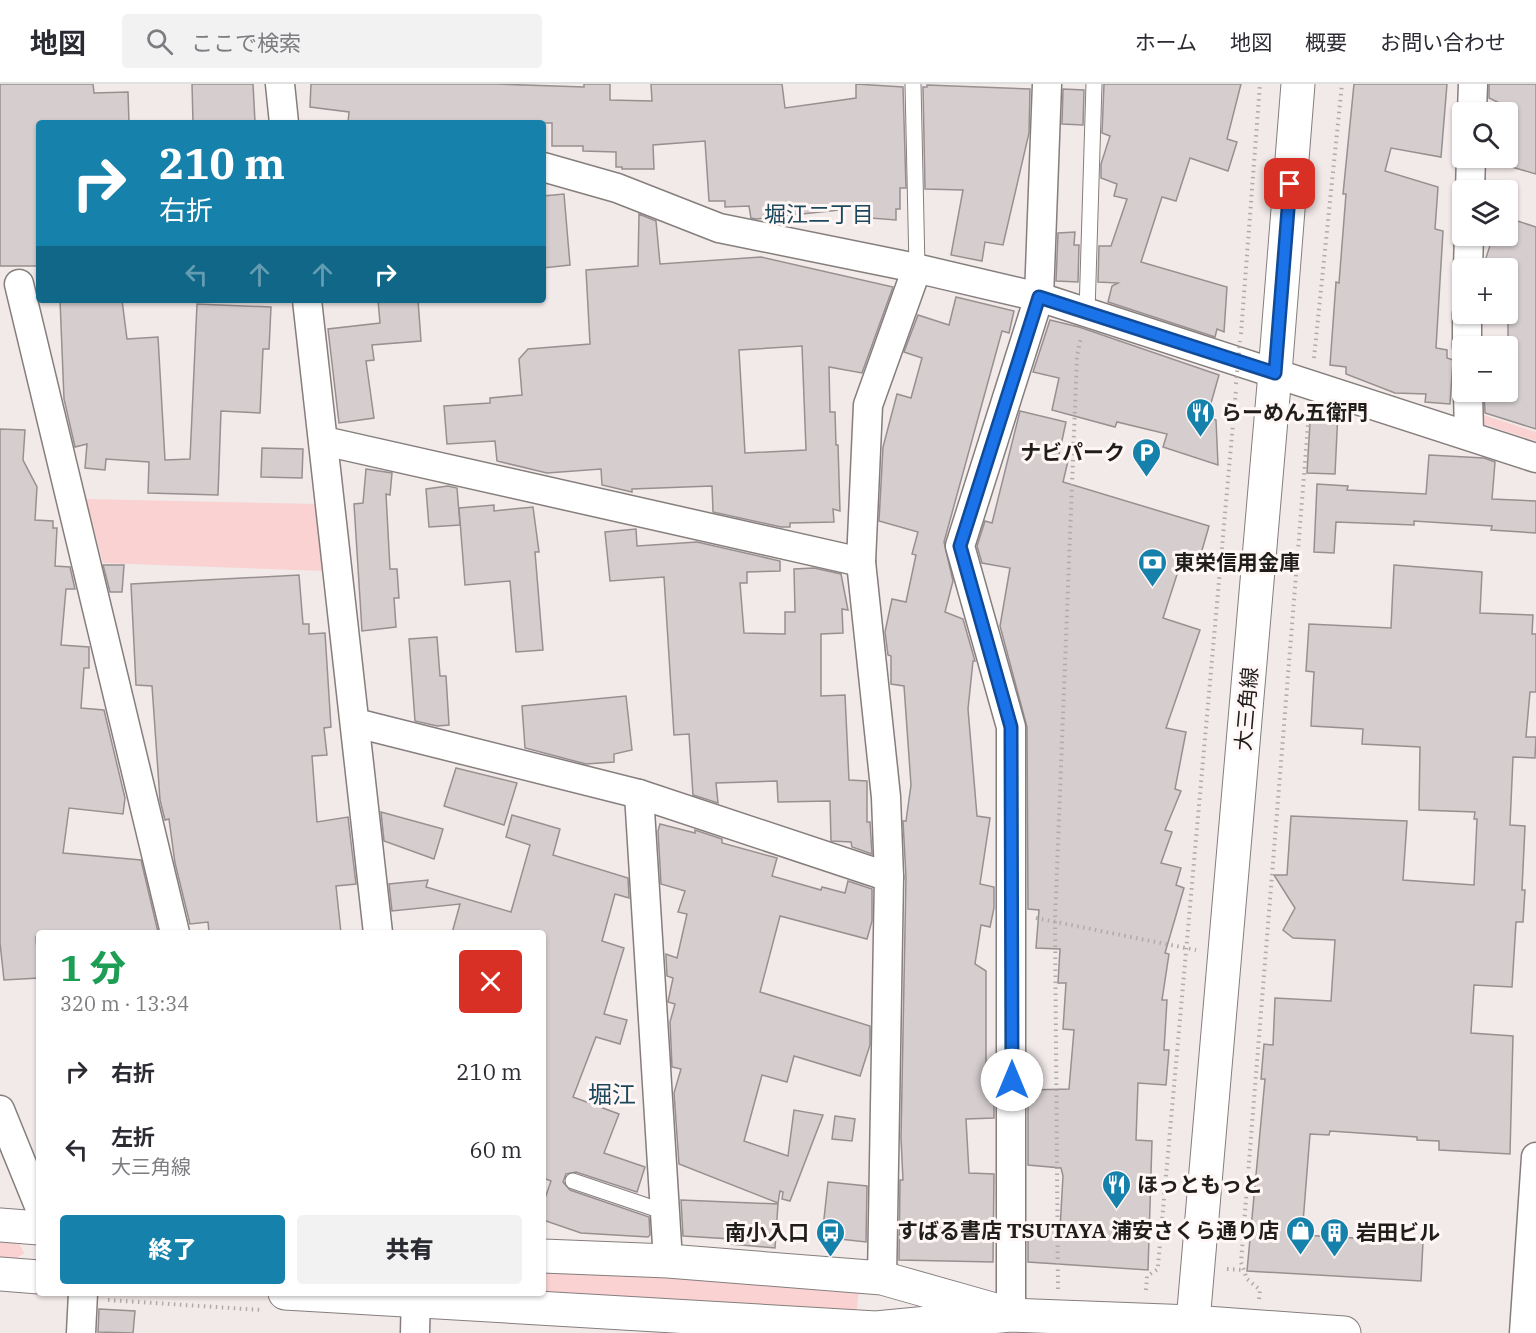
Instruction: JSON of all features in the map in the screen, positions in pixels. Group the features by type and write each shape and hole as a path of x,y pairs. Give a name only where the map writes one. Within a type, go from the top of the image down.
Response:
{"street":[{"path":"280,84 284,120"},
{"path":"1011,1324 1011,727 960,546 1039,297 1047,84"},
{"path":"1473,84 1473,102"},
{"name":"大三角線","path":"1192,1328 1275,373 1291,86"},
{"path":"546,168 618,188 719,228 917,268 1039,297 1536,458"},
{"path":"882,1278 889,877 886,797 861,562 868,405 917,268"},
{"path":"19,283 174,930"},
{"path":"307,303 378,930"},
{"path":"1468,402 1469,435"},
{"path":"324,441 861,562"},
{"path":"356,723 639,794 889,877"},
{"path":"639,794 668,1261"},
{"path":"0,1110 36,1199"},
{"path":"1524,1333 1536,1157"},
{"path":"0,1226 36,1227"},
{"path":"546,1256 668,1261 882,1278 1011,1324"},
{"path":"0,1274 36,1277"},
{"path":"81,1333 83,1296"},
{"path":"383,1296 876,1328 1011,1324 1058,1317 1144,1320 1192,1328 1257,1327 1344,1333"},
{"path":"415,1333 416,1297"}],"lane":[{"path":"913,84 917,268"},
{"path":"1087,312 1094,84"},
{"path":"573,1181 665,1212"}],"path":[{"path":"1144,1320 1147,1276 1158,1269 1240,340 1260,84"},
{"path":"1257,1327 1260,1290 1247,1279 1241,1262 1312,385 1342,84"},
{"path":"1058,1317 1055,921 1071,460 1077,356 1087,312"},
{"path":"1011,913 1224,956"}],"shaded area":[{"path":"1477,413 1536,432 1536,441 1477,422"},
{"path":"86,499 317,504 324,571 103,563"},
{"path":"0,1242 19,1243 24,1253 16,1259 0,1258"},
{"path":"546,1270 859,1290 856,1317 546,1293"}],"building":[{"path":"0,84 93,84 94,93 128,92 129,120 36,120 36,266 0,266"},
{"path":"192,84 253,84 255,120 193,120"},
{"path":"311,84 497,84 584,87 584,84 610,84 610,100 652,101 651,84 782,84 785,108 856,98 856,84 903,87 906,188 900,188 900,209 896,209 896,220 858,217 858,208 756,219 751,218 749,206 725,207 725,201 709,201 705,141 653,145 654,169 622,169 622,167 616,167 616,152 583,151 583,146 552,146 552,123 546,123 546,120 348,120 349,112 310,107"},
{"path":"1104,84 1241,84 1227,139 1237,142 1228,171 1190,158 1176,201 1162,197 1141,262 1227,287 1224,332 1217,329 1215,337 1108,302 1112,286 1118,283 1098,282 1099,246 1111,246 1127,199 1114,196 1117,184 1101,178 1101,164 1110,136 1102,133"},
{"path":"1354,84 1447,84 1441,157 1391,148 1385,171 1438,187 1435,229 1443,231 1436,348 1447,350 1447,358 1452,360 1450,404 1425,402 1426,394 1395,393 1346,374 1346,367 1330,365 1346,194 1343,194"},
{"path":"1489,84 1536,84 1536,174 1515,168 1518,168 1518,102 1497,102 1489,98"},
{"path":"927,85 1030,89 1029,133 1003,245 985,242 982,261 951,255 963,190 925,189 923,87"},
{"path":"1063,89 1084,90 1083,125 1062,124"},
{"path":"564,194 570,265 546,268 546,196"},
{"path":"639,214 656,221 660,264 761,257 893,287 862,373 829,367 830,412 835,412 836,445 838,445 840,511 833,509 834,522 790,523 790,527 781,527 713,512 712,486 632,489 632,492 602,485 601,469 547,473 497,461 495,441 447,444 444,406 490,403 490,398 522,395 519,359 528,349 590,344 586,270 638,266","holes":["802,346 806,450 745,453 739,350"]},
{"path":"1518,221 1536,227 1536,429 1485,413 1484,402 1518,402 1518,336 1508,336 1508,324 1518,324 1518,258 1486,258 1490,246 1518,246"},
{"path":"1075,232 1074,245 1079,245 1078,282 1056,281 1058,233"},
{"path":"956,297 1014,311 1009,333 1002,331 944,542 953,581 945,612 963,619 975,661 973,661 968,709 977,816 990,818 980,884 994,887 994,908 990,927 981,925 975,964 986,971 986,1090 994,1090 994,1118 966,1119 969,1173 994,1174 993,1262 899,1260 900,1180 903,1180 901,1138 906,877 903,821 906,821 911,785 904,686 891,684 891,656 888,655 885,632 892,599 906,602 916,555 912,554 918,532 879,521 883,447 897,394 911,398 922,358 904,352 918,315 949,325"},
{"path":"60,303 122,303 127,339 158,337 165,460 190,459 197,304 271,307 269,349 263,349 260,413 221,411 218,495 148,493 149,462 106,459 105,470 85,468 87,444 75,447 64,399"},
{"path":"378,303 418,303 421,341 372,345 374,360 366,361 374,418 339,423 328,329 380,323"},
{"path":"1050,320 1079,327 1219,375 1207,417 1216,420 1218,465 1163,447 1167,434 1117,422 1115,427 1052,410 1059,378 1033,372"},
{"path":"1311,406 1338,411 1335,474 1307,473"},
{"path":"1020,411 1066,422 1058,459 1068,461 1063,482 1209,526 1198,564 1182,559 1163,618 1200,630 1166,728 1186,732 1175,789 1181,791 1165,830 1172,832 1161,863 1181,868 1176,885 1184,888 1165,953 1169,954 1162,1000 1167,1000 1164,1050 1169,1050 1166,1085 1138,1083 1136,1140 1152,1141 1148,1270 1028,1262 1028,1227 1060,1229 1063,1176 1061,1168 1028,1165 1028,1090 1069,1089 1074,1030 1063,1029 1066,983 1058,983 1060,949 1036,948 1039,910 1028,909 1027,727 1000,626 1010,568 982,563 977,546 985,521 992,523"},
{"path":"0,429 25,430 23,460 37,487 35,520 53,521 53,528 57,528 55,566 70,567 75,589 66,589 61,645 89,647 89,668 84,668 81,708 104,710 125,798 123,814 69,808 63,853 141,860 158,930 36,930 36,978 4,980 0,943"},
{"path":"262,448 303,449 302,478 261,477"},
{"path":"1429,455 1484,458 1495,462 1492,499 1536,501 1536,533 1491,530 1492,526 1414,521 1414,525 1336,522 1334,553 1314,552 1317,484 1348,486 1347,490 1426,494"},
{"path":"366,469 392,473 390,495 386,494 390,569 397,569 399,598 394,598 396,627 362,631 354,504 363,503"},
{"path":"448,486 457,488 460,525 429,527 426,489"},
{"path":"494,505 494,511 533,507 539,552 535,552 543,650 516,652 510,581 465,585 459,508"},
{"path":"636,529 637,546 697,542 780,561 780,571 747,572 747,583 740,583 744,633 785,634 785,612 795,612 794,569 814,568 841,574 848,610 842,609 843,633 821,634 821,696 845,695 849,780 867,781 867,822 870,822 872,854 852,847 851,842 831,841 830,801 778,802 777,781 716,783 718,803 693,795 689,734 674,735 664,577 610,581 605,532"},
{"path":"103,565 124,565 122,592 110,592"},
{"path":"1394,565 1482,572 1480,613 1533,615 1532,634 1536,634 1536,692 1530,692 1526,737 1536,737 1535,758 1513,757 1510,825 1525,826 1523,922 1516,922 1512,987 1474,985 1471,1033 1513,1036 1510,1154 1439,1150 1439,1141 1417,1140 1417,1137 1330,1131 1329,1135 1310,1134 1302,1235 1423,1242 1421,1281 1247,1271 1265,1079 1261,1079 1264,1044 1273,1045 1275,998 1331,1001 1335,940 1293,938 1283,930 1295,908 1274,875 1287,875 1291,816 1407,821 1403,880 1474,885 1477,819 1474,819 1475,812 1419,810 1420,747 1362,744 1363,729 1311,726 1314,672 1306,671 1309,624 1391,628"},
{"path":"299,575 303,624 309,624 309,634 325,633 331,727 324,728 327,755 312,756 317,822 348,817 356,884 336,886 341,930 209,930 208,922 190,924 175,863 169,819 165,820 160,800 152,686 136,685 131,584"},
{"path":"437,637 440,676 446,676 449,725 437,726 415,721 409,639"},
{"path":"626,696 632,750 614,754 614,762 586,764 525,748 522,706"},
{"path":"456,768 517,783 504,825 444,806"},
{"path":"381,812 443,829 434,859 384,841"},
{"path":"512,815 560,829 553,855 628,878 629,898 615,894 602,941 624,948 604,1014 627,1020 620,1044 596,1037 573,1097 619,1114 604,1153 645,1167 637,1192 576,1172 566,1174 563,1182 570,1190 649,1217 650,1235 648,1237 581,1233 546,1221 546,1195 551,1181 546,1179 546,930 453,930 460,904 392,911 389,884 428,880 426,887 511,912 530,845 506,837"},
{"path":"660,824 695,833 695,830 722,839 722,843 777,858 772,876 821,890 822,887 845,893 848,881 872,889 872,921 867,939 780,916 760,992 870,1026 870,1045 860,1076 794,1056 787,1082 762,1075 744,1141 788,1156 794,1110 823,1115 790,1201 782,1199 783,1192 780,1191 778,1203 679,1164 674,1093 681,1069 672,1067 670,1022 675,1004 668,1002 673,978 667,976 666,954 677,958 687,914 678,912 685,891 661,884 658,831"},
{"path":"835,1116 855,1119 852,1141 832,1139"},
{"path":"828,1182 867,1186 866,1242 822,1237"},
{"path":"681,1200 778,1204 775,1248 730,1244 731,1239 683,1236"},
{"path":"99,1309 135,1311 133,1333 98,1332"}],"place":[{"name":"らーめん五衛門","path":"1200,438"},
{"name":"ナビパーク","path":"1146,478"},
{"name":"東栄信用金庫","path":"1153,588"},
{"name":"ほっともっと","path":"1116,1210"},
{"name":"すばる書店 TSUTAYA 浦安さくら通り店","path":"1300,1256"},
{"name":"南小入口","path":"830,1258"},
{"name":"岩田ビル","path":"1335,1258"}],"district":[{"name":"堀江二丁目","path":"819,213"},
{"name":"堀江","path":"612,1094"}],"route":[{"path":"1012,1080 1011,727 960,546 1039,297 1275,373 1290,184"}]}
